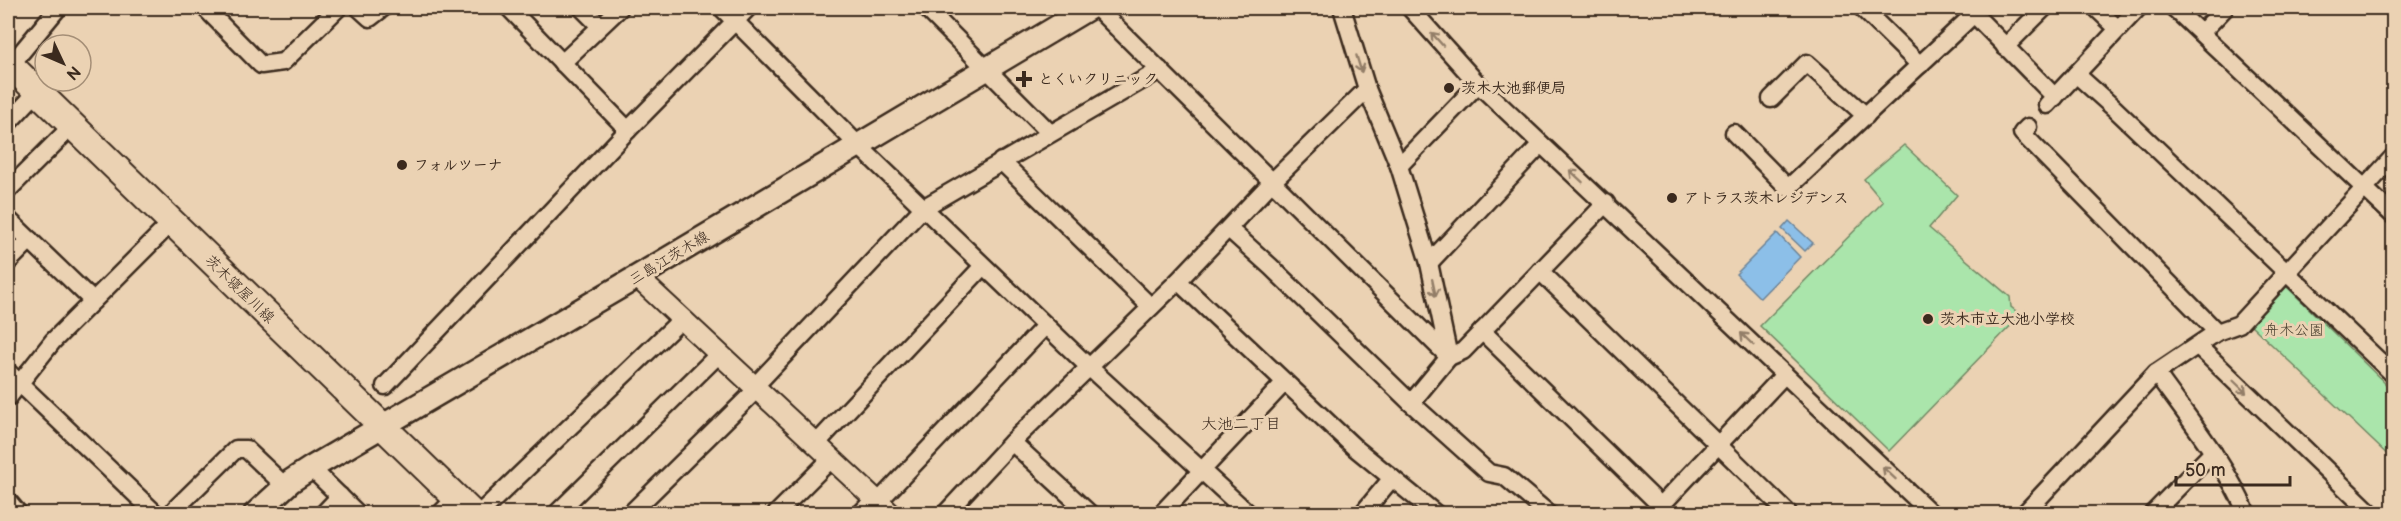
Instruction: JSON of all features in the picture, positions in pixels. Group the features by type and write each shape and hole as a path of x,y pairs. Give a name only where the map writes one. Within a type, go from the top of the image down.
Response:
{"main road":[{"name":"三島江茨木線","path":"255,513 285,486 381,425 637,277 1089,8"},
{"name":"茨木寝屋川線","path":"9,64 33,88"},
{"name":"茨木寝屋川線","path":"38,93 381,425 457,508"}],"street":[{"path":"205,8 261,64 284,62 338,8"},
{"path":"359,8 370,18 383,8"},
{"path":"509,8 628,130"},
{"path":"582,8 600,26"},
{"path":"562,63 620,8"},
{"path":"722,8 858,145 1045,326 1249,513"},
{"path":"385,386 628,130 748,8"},
{"path":"926,8 1050,133"},
{"path":"1097,8 1449,357"},
{"path":"1342,8 1367,89 1399,166 1429,263 1449,357"},
{"path":"1410,8 1478,84 1932,513"},
{"path":"1862,8 1920,66"},
{"path":"2005,47 2044,8"},
{"path":"2096,8 2117,28"},
{"path":"1734,133 1788,188 1920,66 1971,11 2051,101 2138,8"},
{"path":"2174,8 2394,216"},
{"path":"2201,33 2225,8"},
{"path":"9,64 54,10"},
{"path":"1771,99 1807,63 1866,116"},
{"path":"630,513 755,388 923,208 1160,70"},
{"path":"2076,74 2394,375"},
{"path":"1399,166 1478,84"},
{"path":"945,513 1012,442 1178,281 1229,230 1272,182 1367,89"},
{"path":"8,123 36,93"},
{"path":"8,190 72,126"},
{"path":"2028,127 2022,133 2217,333"},
{"path":"1429,263 1541,144"},
{"path":"2025,513 2156,374 2217,333 2239,324 2394,156"},
{"path":"1001,161 1151,307"},
{"path":"1411,403 1449,357 1463,351 1606,203"},
{"path":"8,219 93,301"},
{"path":"8,398 13,378 171,223"},
{"path":"1229,230 1271,267 1411,403 1489,473 1504,476 1549,513"},
{"path":"8,262 30,240"},
{"path":"816,444 983,266"},
{"path":"1540,271 1789,513"},
{"path":"637,277 882,504"},
{"path":"1178,281 1354,447 1436,513"},
{"path":"478,513 682,319"},
{"path":"860,513 882,504 1045,326"},
{"path":"1482,331 1657,509 1784,375"},
{"path":"2198,346 2372,513"},
{"path":"556,513 719,354"},
{"path":"2156,374 2212,452 2239,495 2247,513"},
{"path":"13,378 156,513"},
{"path":"1161,513 1285,382"},
{"path":"1012,442 1090,513"},
{"path":"175,512 236,448 246,449 285,486"},
{"path":"2152,513 2212,452"},
{"path":"776,513 832,458"},
{"path":"311,468 358,513"},
{"path":"1362,513 1392,478"},
{"path":"323,513 340,496"},
{"path":"8,501 19,513"}],"green space":[{"path":"1904,145 1957,195 1929,228 2010,297 2011,307 2021,315 1889,451 1760,326 1883,202 1864,179"},
{"name":"舟木公園","path":"2286,286 2393,391 2393,460 2250,324"}],"water":[{"path":"1789,221 1813,243 1805,251 1782,229"},
{"path":"1777,233 1800,257 1760,298 1736,274"}],"place":[{"name":"とくいクリニック","path":"1024,79"},
{"name":"茨木大池郵便局","path":"1449,88"},
{"name":"フォルツーナ","path":"402,165"},
{"name":"アトラス茨木レジデンス","path":"1672,198"},
{"name":"茨木市立大池小学校","path":"1928,319"}],"district":[{"name":"大池二丁目","path":"1241,423"}]}
